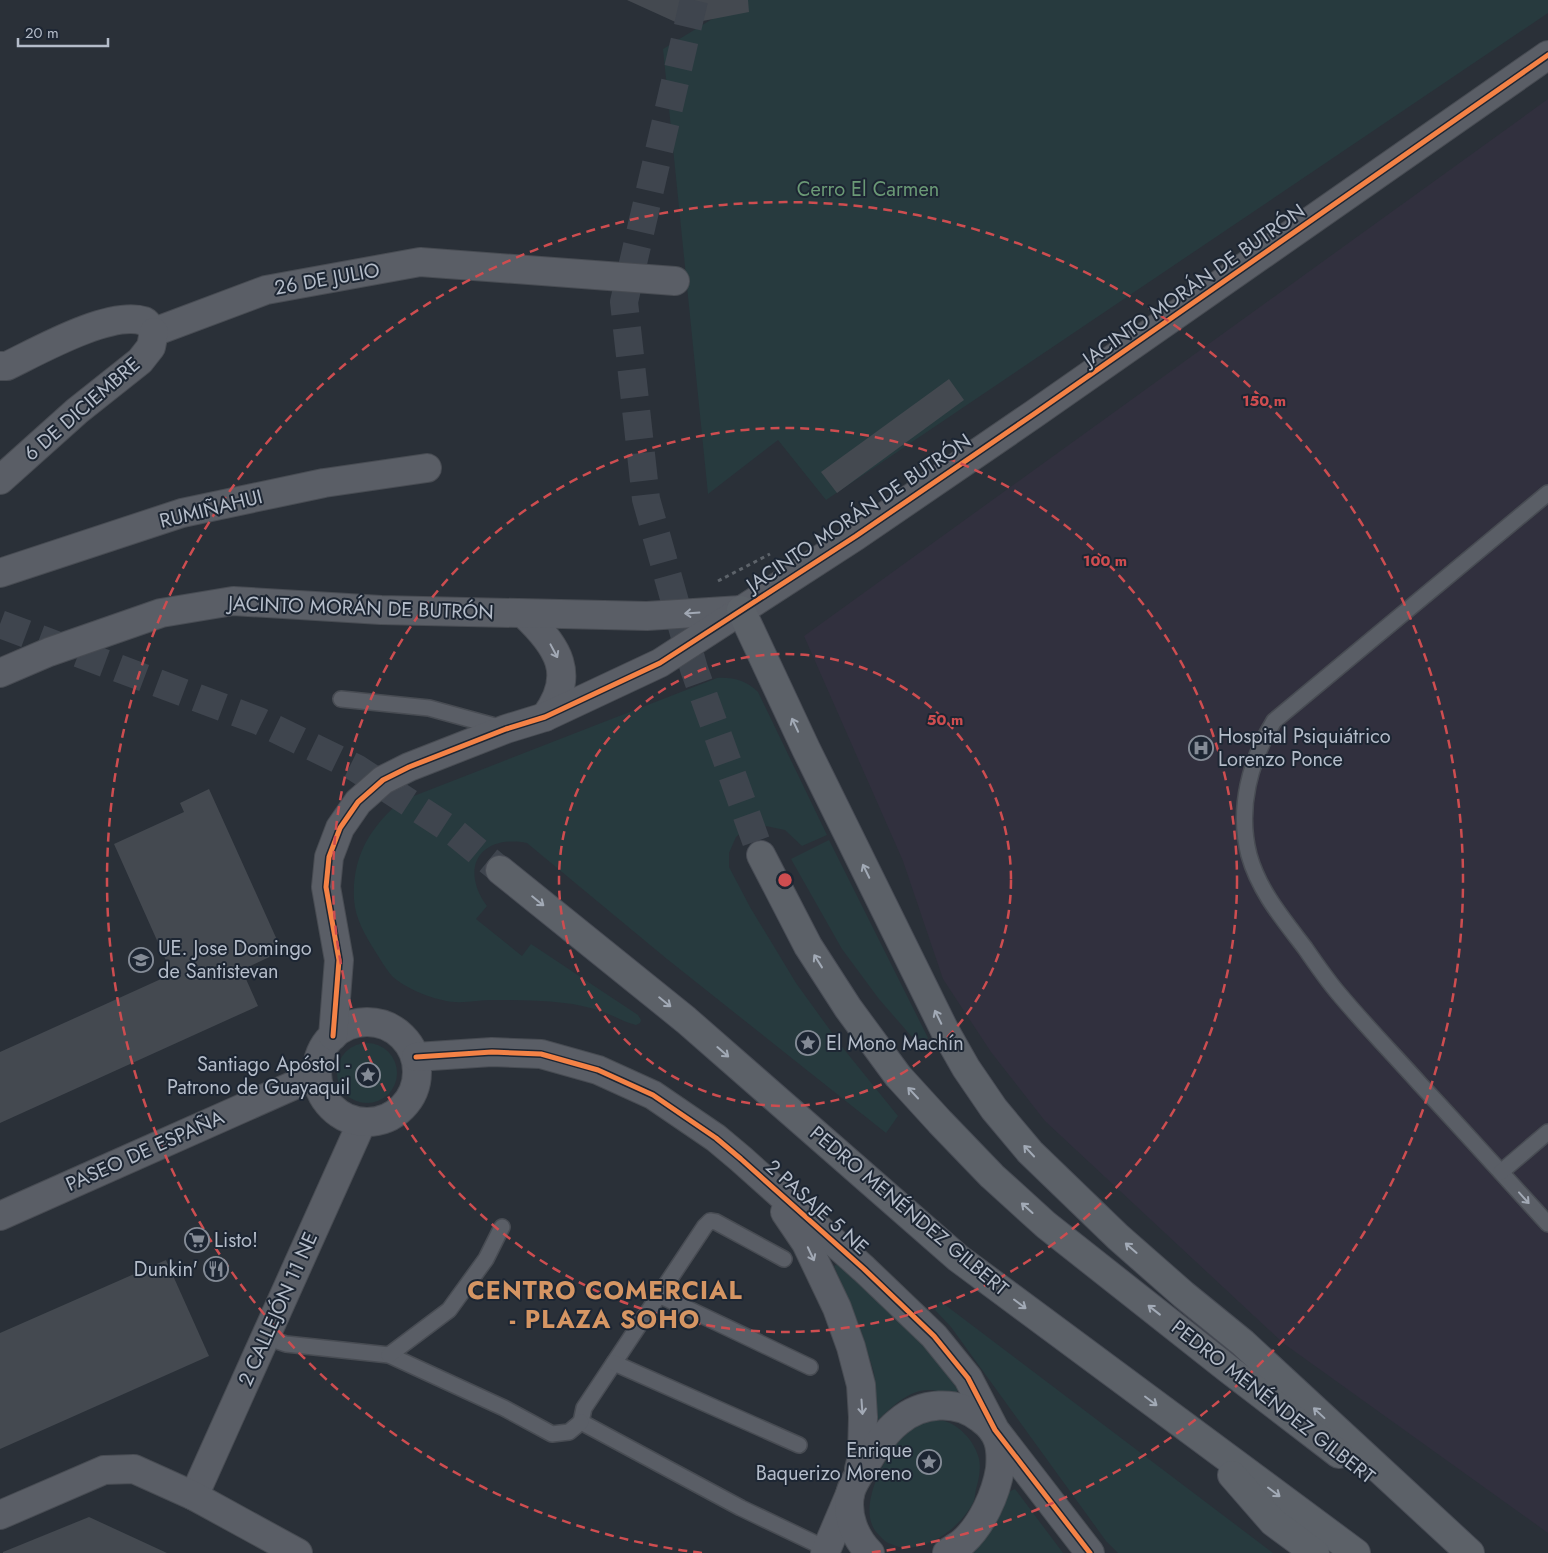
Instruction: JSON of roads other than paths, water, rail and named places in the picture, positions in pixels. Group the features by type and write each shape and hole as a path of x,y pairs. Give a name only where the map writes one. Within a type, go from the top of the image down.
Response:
{"main road":[{"path":"740,610 806,749 946,1031 966,1068 994,1109 1030,1152 1118,1236 1184,1295 1243,1343 1470,1553"},
{"name":"PEDRO MENÉNDEZ GILBERT","path":"761,856 808,946 848,1008 898,1076 992,1176 1046,1225 1212,1356 1470,1553"},
{"name":"PEDRO MENÉNDEZ GILBERT","path":"500,870 686,1020 958,1258 1356,1553"},
{"path":"1192,1431 1273,1522 1315,1553"}],"street":[{"name":"JACINTO MORÁN DE BUTRÓN","path":"333,1036 339,960 326,887 329,857 340,828 358,802 383,780 409,767 506,729 545,717 660,663 856,536 1050,403 1548,55"},
{"name":"26 DE JULIO","path":"154,332 266,290 420,262 675,281"},
{"path":"0,366 7,366 49,345 101,324 130,319 146,322 154,332"},
{"name":"6 DE DICIEMBRE","path":"0,480 77,412 140,361 151,347 154,332"},
{"name":"RUMIÑAHUI","path":"0,573 182,513 324,483 427,468"},
{"name":"JACINTO MORÁN DE BUTRÓN","path":"0,673 49,652 160,613 234,601 381,610 524,614 647,616 740,610"},
{"path":"524,614 545,636 557,656 562,672 561,688 555,704 545,717"},
{"path":"364,1022 380,1023 395,1030 408,1042 416,1056 418,1073 415,1090 407,1104 394,1115 379,1121 362,1122 348,1119 336,1112 326,1101 320,1089 317,1075 318,1060 324,1047 333,1036 347,1026 364,1022"},
{"name":"2 PASAJE 5 NE","path":"416,1056 492,1052 541,1054 598,1070 653,1095 716,1138 864,1269 934,1336 968,1378 995,1430 1090,1553"},
{"name":"PASEO DE ESPAÑA","path":"0,1216 317,1075"},
{"name":"2 CALLEJÓN 11 NE","path":"194,1496 362,1122"},
{"name":"2 PASAJE 5 NE","path":"741,1159 784,1210 806,1243 837,1308 851,1346 860,1385 863,1417 862,1457 853,1487"},
{"path":"826,1551 853,1487 876,1447 886,1434 898,1421 912,1413 942,1404 971,1411 995,1430 1001,1449 1000,1470 992,1495 978,1526 963,1542 947,1553"},
{"path":"0,1515 104,1470 134,1469 194,1496 281,1549"},
{"path":"853,1487 852,1522 855,1534 870,1553"}],"lane":[{"path":"1548,493 1274,721 1262,741 1253,762 1247,785 1245,808 1245,830 1249,853 1265,895 1338,994 1548,1224"},
{"path":"342,699 428,708 506,729"},
{"path":"1500,1172 1548,1132"},
{"path":"265,1337 286,1344 389,1355 504,1408 552,1434 569,1432 581,1422 584,1408 704,1226 710,1221 716,1222 784,1259"},
{"path":"389,1355 449,1310 486,1259 502,1227"},
{"path":"659,1295 810,1366"},
{"path":"614,1363 799,1445"},
{"path":"581,1422 741,1508 826,1551"}],"tunnel":[{"path":"694,0 624,302 646,499 694,669 761,855"},
{"path":"0,624 259,721 356,768 454,832 500,870"}],"place":[{"name":"Hospital Psiquiátrico Lorenzo Ponce","path":"1201,748"},
{"name":"UE. Jose Domingo de Santistevan","path":"141,960"},
{"name":"El Mono Machín","path":"808,1043"},
{"name":"Santiago Apóstol - Patrono de Guayaquil","path":"368,1075"},
{"name":"Listo!","path":"197,1240"},
{"name":"Dunkin'","path":"216,1269"},
{"name":"Enrique Baquerizo Moreno","path":"929,1462"}],"district":[{"name":"CENTRO COMERCIAL - PLAZA SOHO","path":"605,1304"}],"park label":[{"name":"Cerro El Carmen","path":"868,189"}]}
